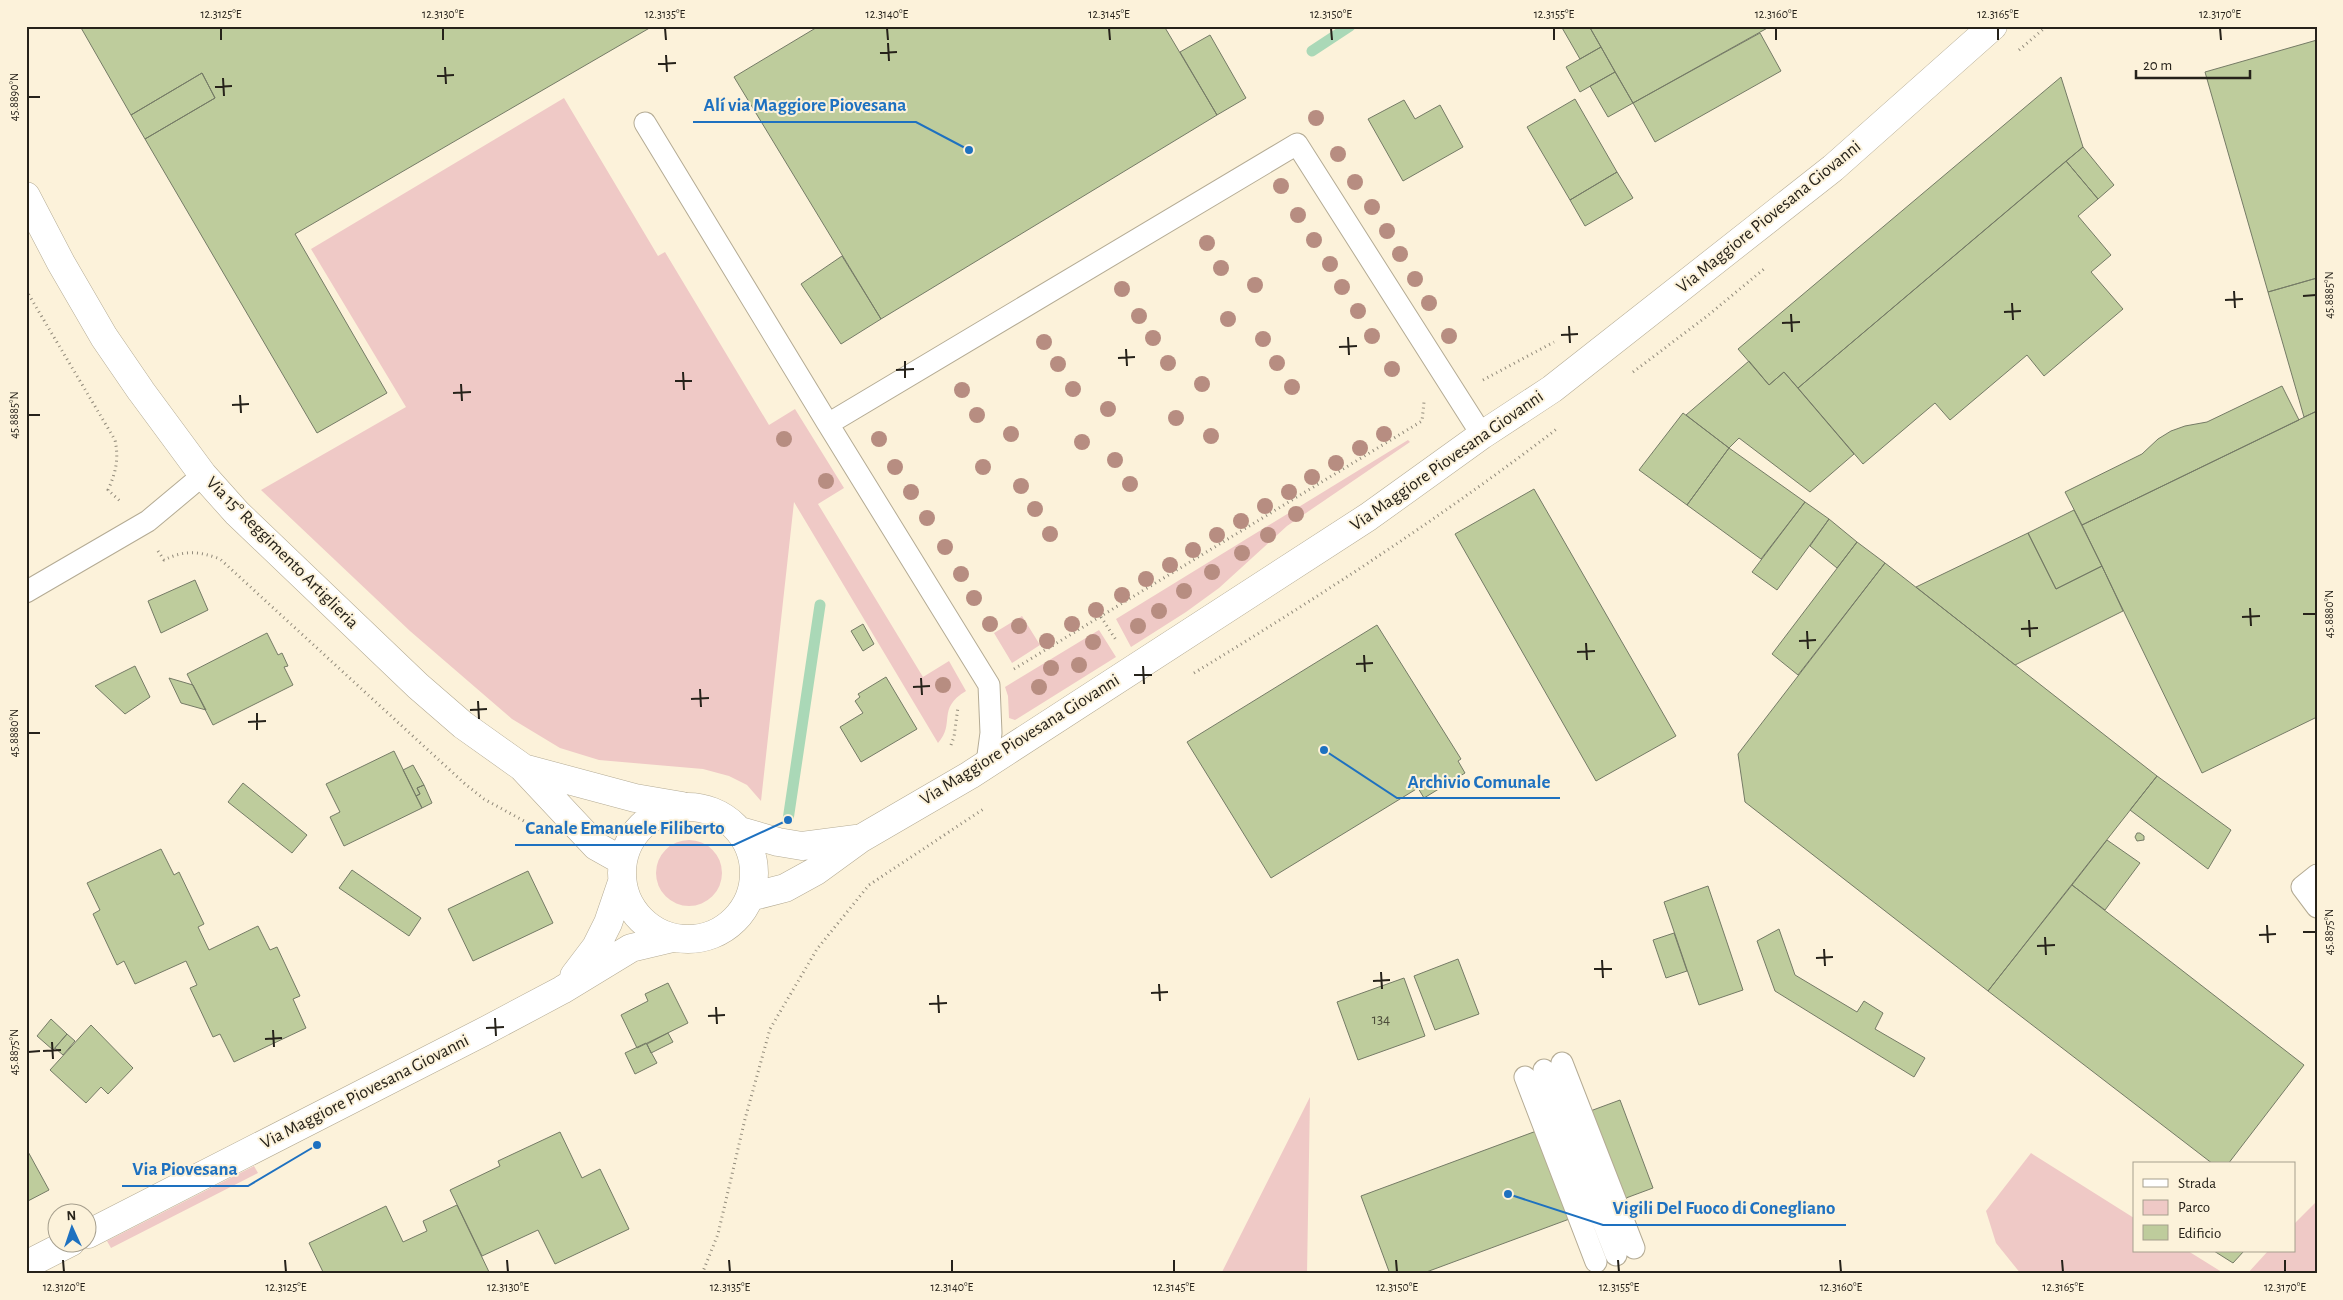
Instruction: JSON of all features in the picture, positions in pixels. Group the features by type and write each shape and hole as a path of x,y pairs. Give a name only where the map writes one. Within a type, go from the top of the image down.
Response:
{"street":[{"name":"Via Maggiore Piovesana Giovanni","path":"750,897 785,888 816,871 860,839 987,763 1368,517 1482,435 1552,389 1825,174 1992,26"},
{"name":"Via 15° Reggimento Artiglieria","path":"26,196 61,264 104,337 203,475 237,513 418,686 463,725 522,767"},
{"path":"522,767 635,798 705,809 724,817 740,831 750,847 754,866 754,883 750,897 738,918 722,930 702,938 682,940 664,936 648,926 636,915 626,901 622,871 629,841 644,823 662,812 684,807"},
{"path":"522,767 622,871"},
{"name":"Via Maggiore Piovesana Giovanni","path":"740,831 778,842 802,846 860,839"},
{"name":"Via Maggiore Piovesana Giovanni","path":"562,990 596,947 608,922 622,871"},
{"name":"Via Maggiore Piovesana Giovanni","path":"98,1229 562,990 631,948 673,938"},
{"path":"26,1265 51,1252"}],"lane":[{"path":"645,123 989,685 992,717 987,763"},
{"path":"828,424 1297,144 1482,435"},
{"path":"26,592 148,521 203,475"},
{"path":"2317,875 2302,886 2317,907"},
{"path":"1615,1255 1544,1070 1615,1255"}],"path":[{"path":"26,290 115,440 118,454 117,470 108,490 121,503"},
{"path":"1009,672 1422,420 1424,399"},
{"path":"153,546 164,560 176,554 190,552 204,553 220,559 464,783 484,799 525,822"},
{"path":"1102,617 1119,646"},
{"path":"946,751 954,737 956,712 963,702"},
{"path":"702,1274 718,1234 745,1119 770,1029 817,949 869,885 993,803"}],"green space":[{"path":"564,98 658,256 665,252 769,425 795,409 844,488 818,504 923,677 949,661 966,691 951,704 946,729 938,743 794,502 761,801 747,785 729,776 703,769 599,760 560,748 512,719 410,631 261,490 406,407 311,249"},
{"path":"1408,440 1410,442 1287,526 1219,588 1186,612 1131,647 1116,619"},
{"path":"1022,616 1040,645 1012,663 994,633"},
{"path":"1099,630 1116,657 1015,720 1009,718 1008,696 1005,687"},
{"path":"689,840 702,843 712,850 719,860 722,873 719,886 712,896 702,903 689,906 676,903 666,896 659,886 656,873 659,860 666,850 676,843"},
{"path":"1310,1097 1307,1274 1221,1274"},
{"path":"2031,1153 2133,1217 2133,1252 2190,1252 2225,1274 2021,1274 1996,1243 1986,1211"},
{"path":"254,1166 258,1173 111,1248 107,1241"},
{"path":"2317,1201 2317,1274 2247,1274 2267,1252 2296,1252 2296,1222"}],"building":[{"path":"80,26 653,26 295,234 387,393 317,433 145,139 215,98 202,73 131,115"},
{"path":"819,26 1164,26 1217,115 881,319 734,77"},
{"path":"1561,26 1589,26 1601,47 1580,59"},
{"path":"1589,26 1771,26 1633,103"},
{"path":"1760,33 1781,71 1655,142 1633,103"},
{"path":"1210,35 1246,98 1217,115 1180,52"},
{"path":"2317,40 2317,278 2268,292 2205,72"},
{"path":"1601,47 1615,72 1580,92 1566,67"},
{"path":"1615,72 1633,103 1608,117 1590,86"},
{"path":"202,73 215,98 145,139 131,115"},
{"path":"2061,77 2083,147 1798,388 1784,372 1769,385 1738,349"},
{"path":"1575,99 1617,172 1570,200 1527,127"},
{"path":"1404,100 1415,119 1440,105 1463,147 1403,181 1368,119"},
{"path":"2083,147 2114,185 2098,199 2066,161"},
{"path":"2066,161 2098,199 2078,216 2111,255 2091,272 2123,309 2044,376 2027,355 1950,420 1935,403 1863,464 1798,388"},
{"path":"1617,172 1633,198 1585,226 1570,200"},
{"path":"842,256 881,319 841,344 801,284"},
{"path":"2317,278 2317,411 2304,417 2268,292"},
{"path":"1749,361 1769,385 1784,372 1854,454 1810,492 1739,438 1729,448 1686,415"},
{"path":"2282,386 2299,420 2082,525 2065,492 2142,454 2158,439 2171,431 2207,422"},
{"path":"2317,411 2317,717 2202,773 2082,525"},
{"path":"1683,413 1729,448 1687,505 1639,470"},
{"path":"1729,448 1805,502 1761,559 1687,505"},
{"path":"1534,489 1676,736 1596,781 1455,534"},
{"path":"1805,502 1829,519 1777,590 1752,572"},
{"path":"2074,510 2102,566 2056,589 2028,533"},
{"path":"1829,519 1857,542 1837,568 1810,546"},
{"path":"2028,533 2056,589 2102,566 2123,611 2015,665 1916,587"},
{"path":"1857,542 1885,563 1798,675 1772,654"},
{"path":"1885,563 2157,776 1988,991 1745,802 1738,754"},
{"path":"195,580 208,610 161,633 148,601"},
{"path":"863,624 874,644 863,651 851,631"},
{"path":"1377,625 1461,759 1458,761 1465,773 1424,798 1418,788 1271,878 1187,742"},
{"path":"267,633 278,655 282,653 288,666 284,667 293,685 213,725 187,674"},
{"path":"135,666 150,697 125,714 95,686"},
{"path":"886,677 917,729 861,762 840,727 863,713 855,701 860,697 858,694"},
{"path":"169,678 193,685 206,710 181,703"},
{"path":"394,751 422,808 344,846 330,817 340,812 326,784"},
{"path":"413,765 424,785 417,788 420,794 416,796 403,770"},
{"path":"2157,776 2231,830 2208,869 2130,810"},
{"path":"243,783 307,835 292,853 228,802"},
{"path":"424,785 432,803 422,808 416,796 420,794 417,788"},
{"path":"2137,833 2144,836 2144,840 2137,841 2135,837"},
{"path":"2107,840 2140,863 2105,910 2072,885"},
{"path":"161,849 174,875 179,872 204,924 198,927 209,950 258,926 270,950 277,947 300,996 293,999 306,1028 234,1062 220,1034 213,1037 190,988 197,985 186,961 135,984 124,961 117,965 93,914 100,910 87,883"},
{"path":"352,870 421,918 409,936 339,888"},
{"path":"528,871 553,923 473,961 448,909"},
{"path":"2072,885 2304,1065 2230,1162 2210,1162 1988,991"},
{"path":"1708,886 1743,990 1699,1005 1664,902"},
{"path":"1779,929 1795,975 1857,1012 1864,1001 1883,1013 1875,1029 1925,1058 1914,1077 1775,991 1757,941"},
{"path":"1674,933 1687,971 1666,978 1653,940"},
{"path":"1458,959 1479,1014 1435,1030 1414,976"},
{"path":"1404,978 1425,1036 1358,1060 1337,1002"},
{"path":"668,983 688,1023 637,1048 621,1015 648,1001 645,994"},
{"path":"51,1019 67,1034 53,1050 37,1036"},
{"path":"91,1025 133,1068 108,1094 101,1087 86,1103 50,1070"},
{"path":"668,1033 673,1042 651,1053 647,1044"},
{"path":"67,1034 75,1041 63,1055 55,1048"},
{"path":"646,1043 657,1063 635,1074 625,1053"},
{"path":"1620,1100 1653,1188 1421,1274 1390,1274 1361,1196"},
{"path":"560,1132 582,1178 600,1169 629,1229 555,1264 538,1230 482,1256 450,1190 500,1166 498,1161"},
{"path":"26,1148 49,1190 26,1202"},
{"path":"457,1205 490,1274 324,1274 309,1243 386,1206 403,1242 427,1231 423,1221"},
{"path":"2216,1252 2243,1252 2233,1263"}],"waterway":[{"path":"1312,51 1350,26"},
{"path":"788,820 820,605"}],"place":[{"name":"Alí via Maggiore Piovesana","path":"969,150"},
{"name":"Archivio Comunale","path":"1324,750"},
{"name":"Canale Emanuele Filiberto","path":"788,820"},
{"name":"Via Piovesana","path":"317,1145"},
{"name":"Vigili Del Fuoco di Conegliano","path":"1508,1194"}]}
